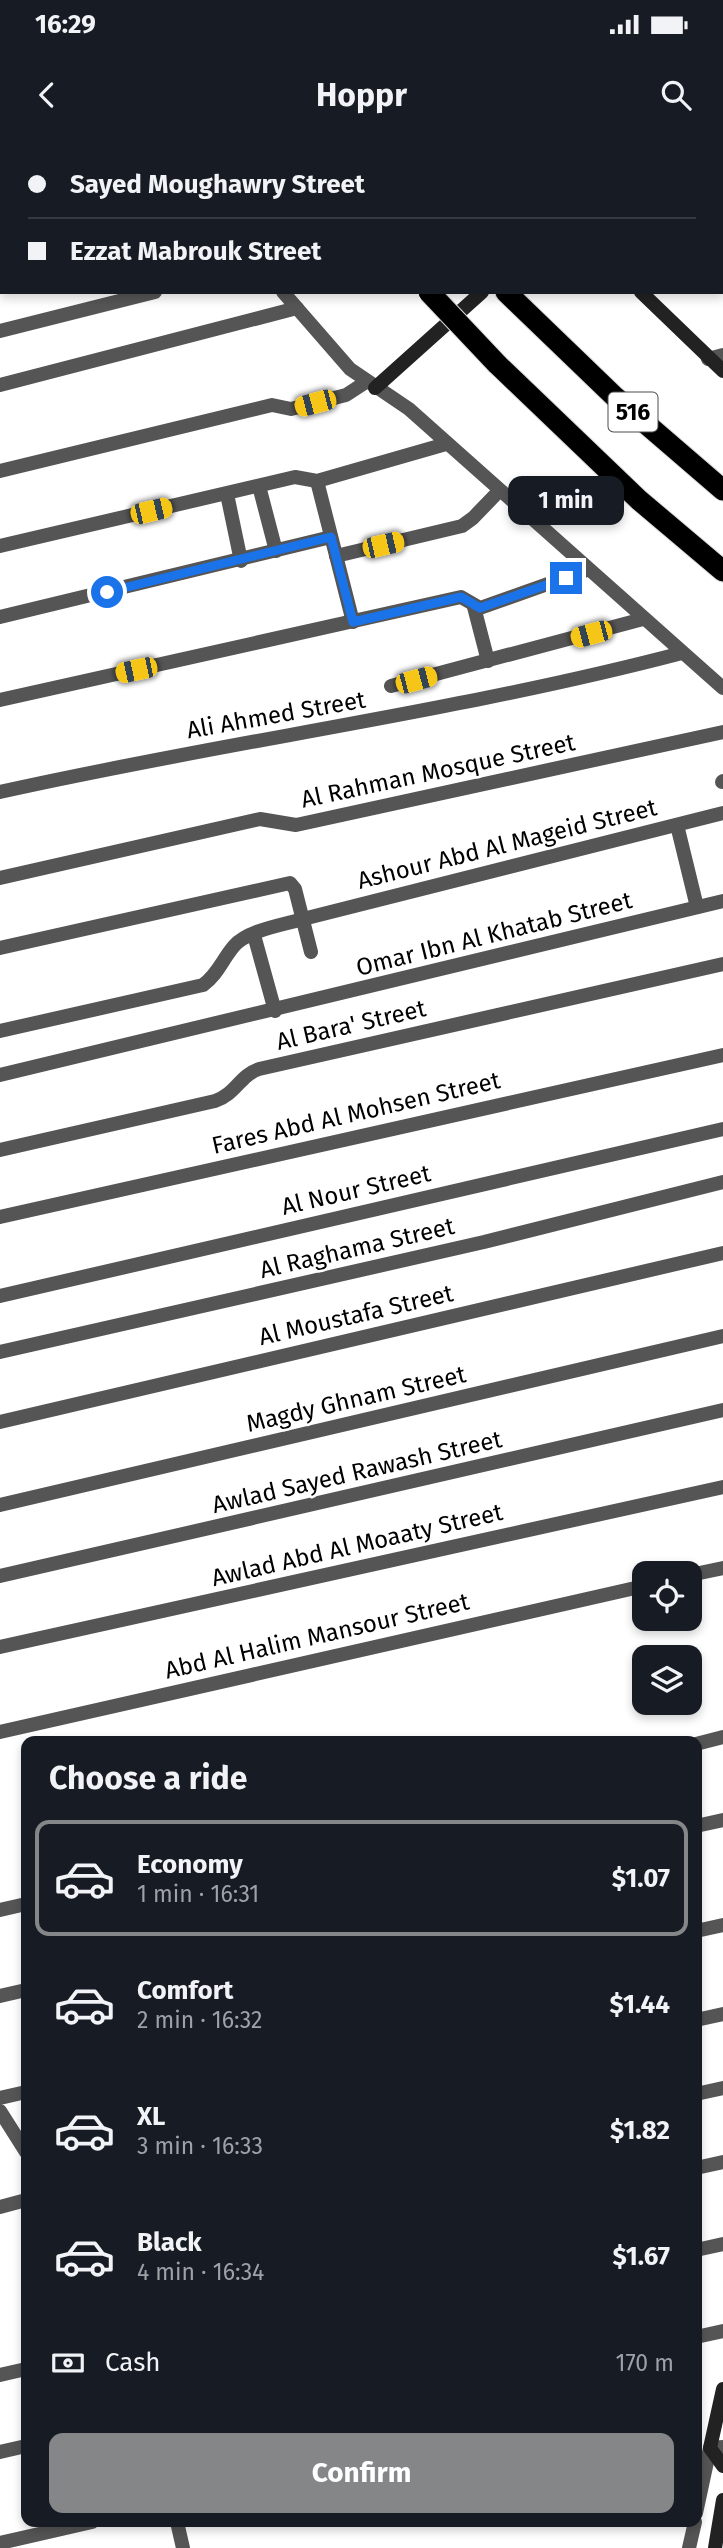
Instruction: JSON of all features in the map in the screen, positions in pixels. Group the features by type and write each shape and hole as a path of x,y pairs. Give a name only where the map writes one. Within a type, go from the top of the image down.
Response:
{"highway":[{"name":"516","path":"431,294 497,364 639,500 723,571"},
{"name":"516","path":"508,294 545,332 723,490"}],"street":[{"path":"0,331 147,294"},
{"path":"285,294 333,351 371,384 409,409 643,620 723,688"},
{"path":"0,471 272,405 291,409 346,395 371,384 480,294"},
{"path":"643,294 723,371"},
{"path":"0,385 297,309"},
{"path":"708,359 723,355"},
{"path":"0,546 295,477 317,481 446,444"},
{"path":"317,481 353,622"},
{"path":"259,486 276,551"},
{"path":"336,556 462,526 499,491"},
{"path":"227,494 241,561"},
{"path":"0,617 241,561 331,537"},
{"path":"474,607 587,570"},
{"path":"0,700 461,597 474,607 488,661"},
{"path":"391,686 643,620"},
{"name":"Ali Ahmed Street","path":"0,792 75,775 493,699 682,653"},
{"name":"Al Rahman Mosque Street","path":"0,878 260,819 296,825 723,732"},
{"name":"Ashour Abd Al Mageid Street","path":"254,935 303,919 723,813"},
{"path":"677,825 697,907"},
{"path":"0,948 290,883 295,889 311,952"},
{"name":"Omar Ibn Al Khatab Street","path":"0,1075 275,1011 723,901"},
{"path":"0,1031 203,985 213,978 235,946 254,935 275,1011"},
{"name":"Al Bara' Street","path":"0,1150 215,1101 231,1094 249,1072 259,1069 723,964"},
{"name":"Fares Abd Al Mohsen Street","path":"0,1217 723,1055"},
{"name":"Al Nour Street","path":"0,1296 723,1129"},
{"name":"Al Raghama Street","path":"0,1352 484,1242 723,1182"},
{"name":"Al Moustafa Street","path":"0,1422 723,1253"},
{"name":"Magdy Ghnam Street","path":"0,1505 723,1336"},
{"name":"Awlad Sayed Rawash Street","path":"0,1576 723,1410"},
{"name":"Awlad Abd Al Moaaty Street","path":"0,1647 723,1487"},
{"path":"702,1572 723,1567"},
{"name":"Abd Al Halim Mansour Street","path":"0,1731 632,1589"},
{"path":"702,1743 723,1738"},
{"path":"702,1825 723,1820"},
{"path":"0,1910 21,1905"},
{"path":"702,1930 723,1925"},
{"path":"0,1996 21,1991"},
{"path":"702,2019 723,2014"},
{"path":"702,2093 723,2088"},
{"path":"0,2098 21,2093"},
{"path":"1,2114 21,2144"},
{"path":"702,2167 723,2162"},
{"path":"0,2207 21,2201"},
{"path":"702,2249 723,2244"},
{"path":"702,2336 723,2331"},
{"path":"0,2375 21,2370"},
{"path":"702,2494 717,2447 723,2389"},
{"path":"0,2452 21,2447"},
{"path":"717,2447 723,2466"},
{"path":"715,2548 723,2500"},
{"path":"0,2543 70,2527"},
{"path":"178,2527 183,2548"},
{"path":"689,2548 694,2527"}],"route":[{"path":"107,592 331,537 353,622 461,597 474,607 480,608 566,578"}]}
